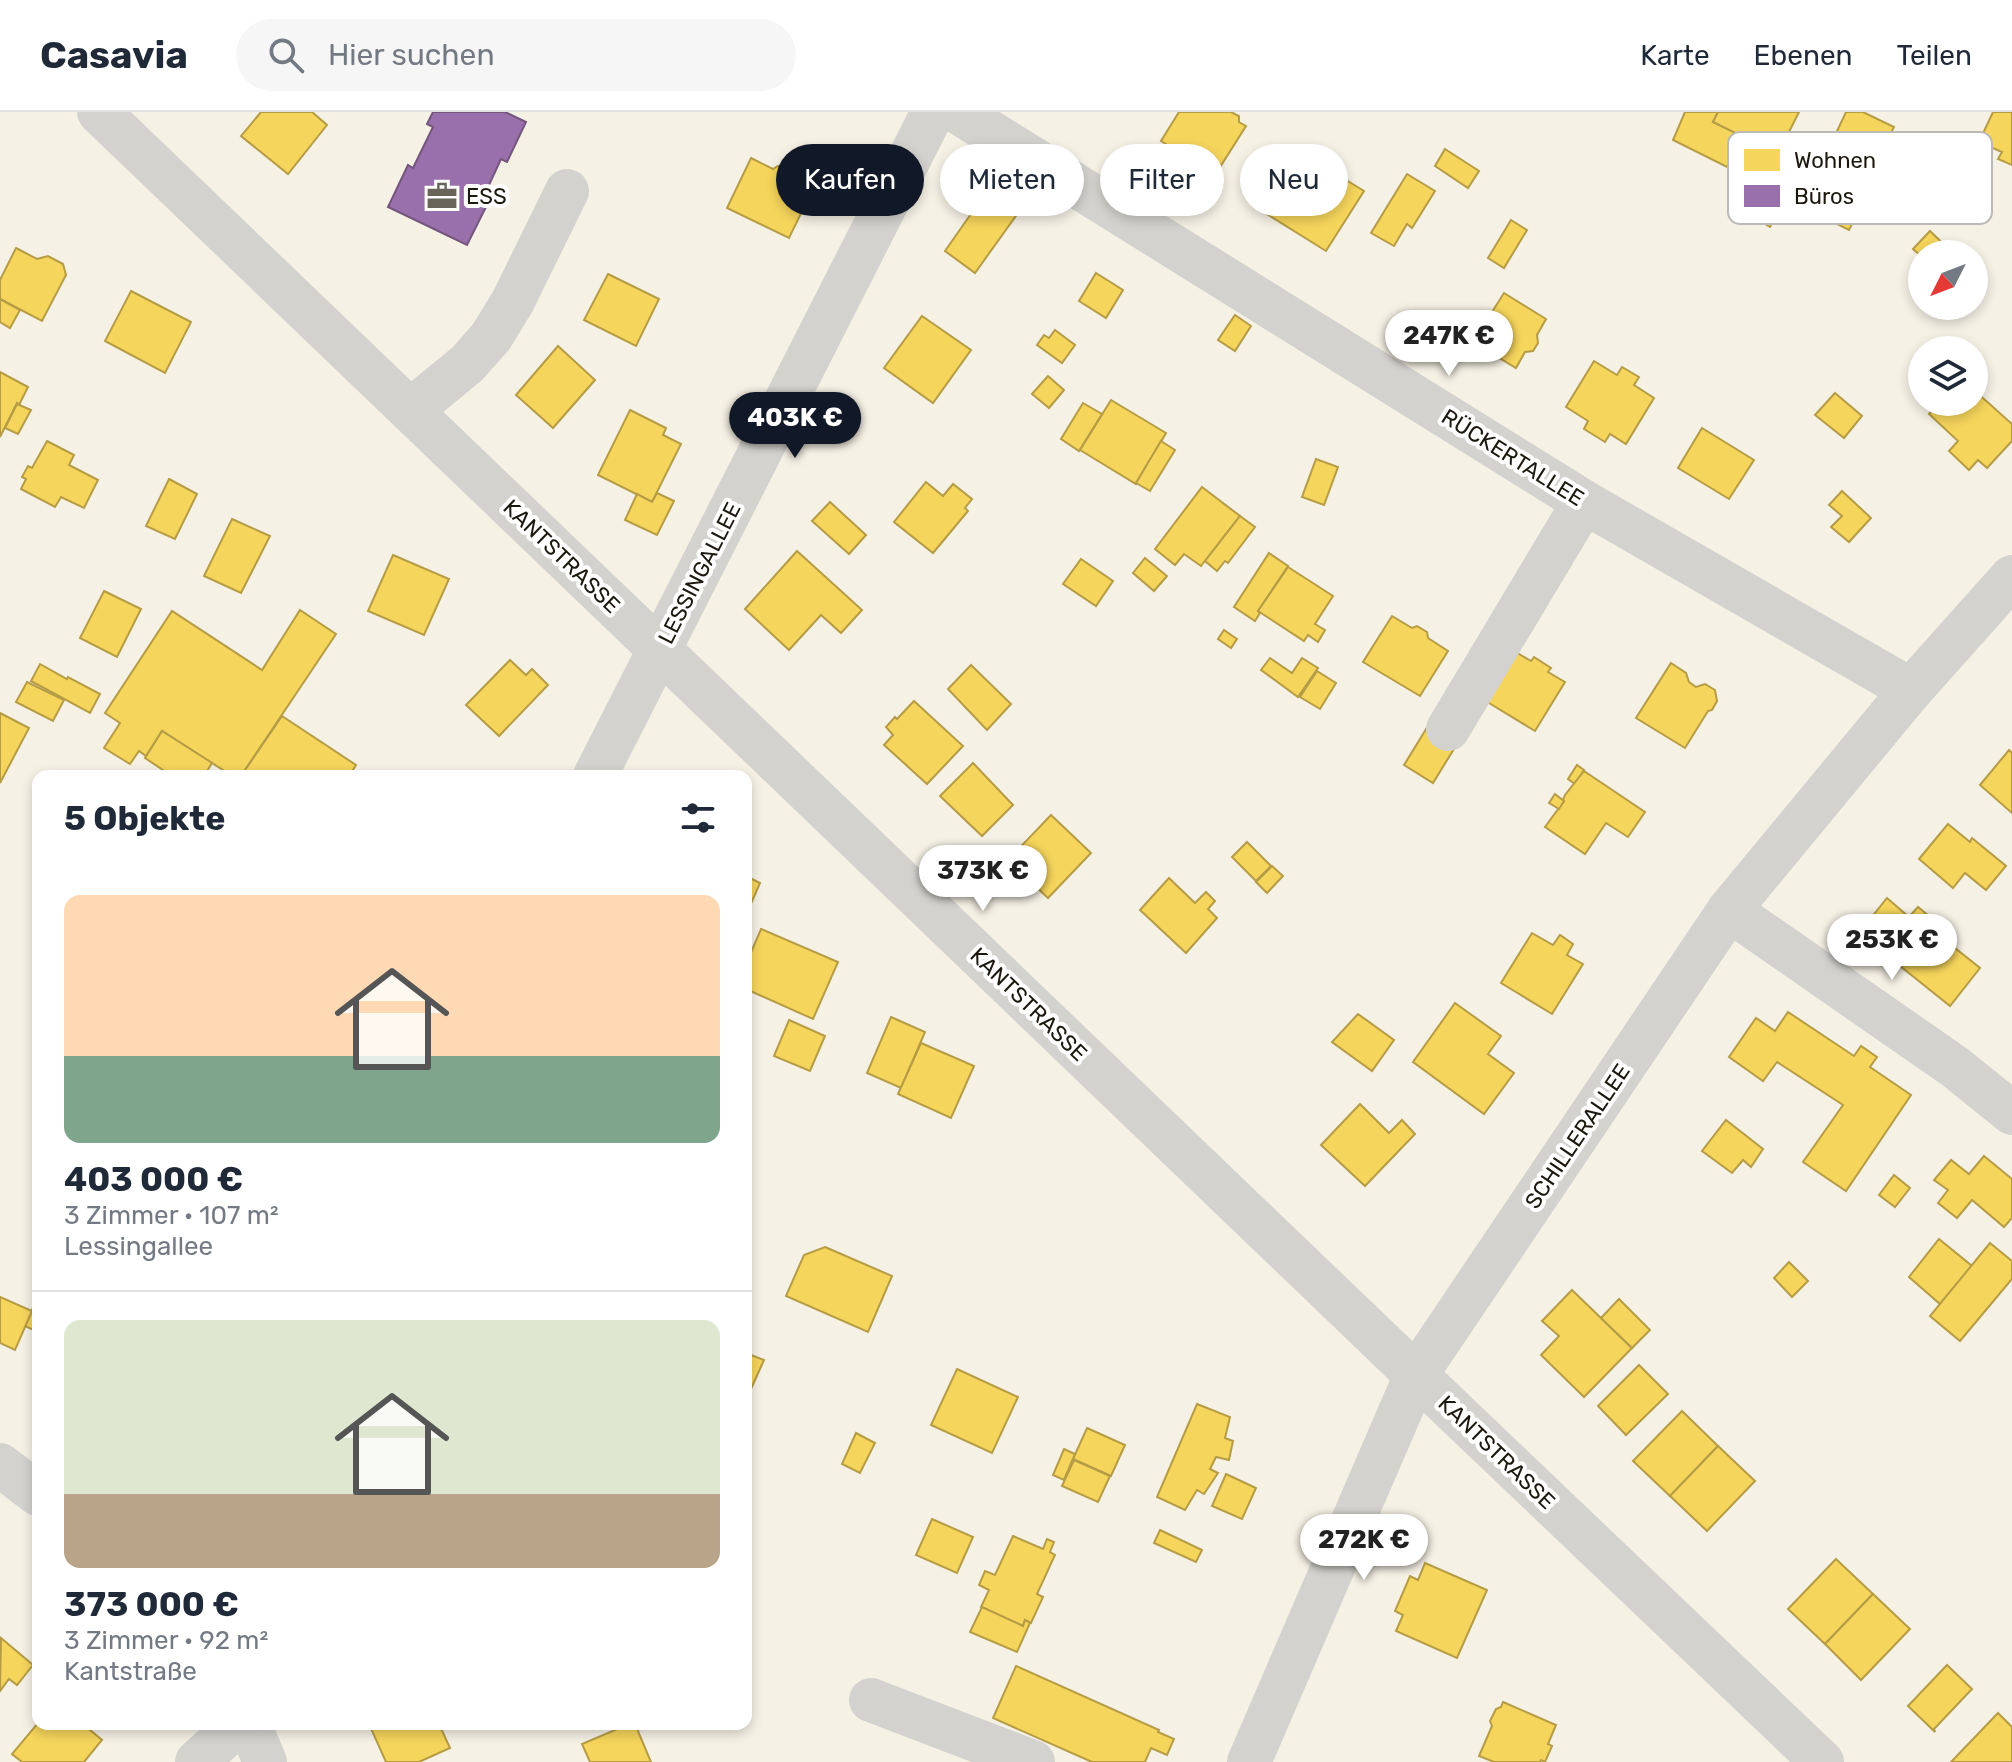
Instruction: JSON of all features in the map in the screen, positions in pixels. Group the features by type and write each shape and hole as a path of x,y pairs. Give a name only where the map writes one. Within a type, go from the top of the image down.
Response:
{"street":[{"name":"KANTSTRASSE","path":"99,112 1822,1762"},
{"name":"LESSINGALLEE","path":"598,770 933,112"},
{"name":"RÜCKERTALLEE","path":"958,112 1584,502 1911,690"},
{"path":"411,410 467,364 491,337 513,301 567,191"},
{"path":"1448,729 1584,502"},
{"name":"SCHILLERALLEE","path":"1249,1762 1416,1375 1729,910 1911,690 2012,577"},
{"path":"1729,910 1955,1067 2012,1113"},
{"path":"0,1465 32,1489"},
{"path":"871,1700 1033,1762"},
{"path":"197,1762 232,1730"},
{"path":"252,1730 265,1762"}],"building: Wohnen":[{"path":"261,112 312,112 327,125 288,174 241,136"},
{"path":"1179,112 1231,112 1239,116 1239,122 1246,126 1224,161 1224,144 1166,144 1161,141"},
{"path":"1685,112 1718,112 1713,122 1734,132 1728,132 1727,167 1673,140"},
{"path":"1718,112 1799,112 1789,132 1733,132 1713,122"},
{"path":"1846,112 1863,112 1894,127 1892,132 1837,132"},
{"path":"1993,112 2012,112 2012,165 1998,159 2002,152 1992,148 1992,132 1984,132"},
{"path":"1445,149 1479,171 1468,188 1435,166"},
{"path":"751,158 773,169 776,167 776,216 800,216 789,238 727,208"},
{"path":"1407,174 1435,191 1412,228 1407,224 1394,246 1371,233"},
{"path":"1348,181 1364,191 1326,251 1270,216 1348,216"},
{"path":"970,216 1016,216 975,273 945,251"},
{"path":"1511,220 1527,230 1504,268 1488,258"},
{"path":"1837,224 1852,224 1849,230"},
{"path":"1930,231 1939,240 1922,240"},
{"path":"16,248 37,259 48,256 63,264 66,275 42,321 0,299 0,280"},
{"path":"1096,273 1123,290 1106,318 1079,301"},
{"path":"608,274 659,299 636,346 584,320"},
{"path":"131,291 191,322 165,373 105,341"},
{"path":"1504,293 1546,319 1537,335 1538,343 1533,351 1525,352 1516,368 1473,342"},
{"path":"0,299 20,310 10,328 0,322"},
{"path":"1235,315 1251,326 1235,351 1218,340"},
{"path":"922,316 971,350 933,403 884,368"},
{"path":"1055,330 1075,345 1062,363 1037,345 1044,335 1049,338"},
{"path":"558,346 595,380 553,428 516,395"},
{"path":"1594,361 1617,375 1622,367 1639,377 1634,385 1654,398 1626,444 1610,434 1605,442 1584,429 1588,421 1566,407"},
{"path":"0,372 28,387 0,437"},
{"path":"1048,376 1064,390 1049,408 1032,394"},
{"path":"1835,393 1862,416 1844,438 1815,415"},
{"path":"1111,400 1166,433 1136,484 1080,450"},
{"path":"1083,403 1102,414 1079,451 1061,439"},
{"path":"1988,403 2012,424 2012,441 1987,468 1978,460 1969,470 1949,451 1958,441 1931,416 1988,416"},
{"path":"17,404 31,410 18,434 5,428"},
{"path":"630,410 666,428 663,435 681,444 652,502 598,475"},
{"path":"1702,428 1754,460 1729,499 1678,468"},
{"path":"47,441 74,455 69,465 98,480 84,508 61,497 55,507 21,489 26,479 22,477 28,466 32,468"},
{"path":"1161,441 1175,450 1150,491 1136,483"},
{"path":"1316,459 1338,467 1324,505 1302,497"},
{"path":"169,479 197,494 175,539 146,526"},
{"path":"926,482 943,496 953,484 972,499 965,508 968,511 933,553 894,522"},
{"path":"1202,487 1240,516 1201,566 1184,554 1175,565 1155,549"},
{"path":"1842,491 1871,518 1849,542 1831,527 1842,516 1829,505"},
{"path":"657,493 674,501 657,535 625,520 637,494 652,502"},
{"path":"830,502 866,535 849,554 812,521"},
{"path":"1240,516 1255,527 1228,563 1225,561 1217,571 1205,561"},
{"path":"232,519 270,536 241,593 204,576"},
{"path":"797,551 862,610 841,633 821,615 789,650 745,609"},
{"path":"1269,553 1288,566 1258,611 1260,613 1255,621 1234,607"},
{"path":"393,555 449,579 424,635 368,611"},
{"path":"1145,558 1167,576 1154,591 1133,573"},
{"path":"1081,559 1113,581 1096,606 1063,584"},
{"path":"1288,567 1333,596 1315,624 1325,630 1318,642 1308,635 1304,641 1258,611"},
{"path":"104,591 141,609 117,657 80,638"},
{"path":"300,610 336,634 245,770 223,770 162,731 146,756 139,751 130,764 104,748 120,723 105,713 172,611 262,670"},
{"path":"1392,616 1412,628 1417,626 1427,632 1428,638 1448,651 1420,696 1363,662"},
{"path":"1224,630 1237,639 1231,648 1218,639"},
{"path":"1514,651 1531,661 1534,657 1551,668 1548,672 1565,682 1535,731 1484,700"},
{"path":"1270,658 1292,673 1302,658 1318,668 1298,697 1261,670"},
{"path":"510,660 526,675 532,669 548,685 499,736 466,705"},
{"path":"1671,663 1686,673 1689,682 1696,687 1705,684 1715,690 1717,701 1685,748 1636,718"},
{"path":"40,664 100,694 90,713 31,681"},
{"path":"971,665 1011,704 987,730 948,689"},
{"path":"1317,671 1336,683 1320,709 1300,697"},
{"path":"27,682 64,700 53,721 16,702"},
{"path":"914,701 963,746 927,784 884,745 893,735 886,727"},
{"path":"0,713 29,728 0,783"},
{"path":"282,716 356,765 353,770 245,770"},
{"path":"1428,726 1457,744 1433,783 1404,765"},
{"path":"162,731 212,763 208,770 163,770 145,758"},
{"path":"2009,750 2012,753 2012,813 1980,785"},
{"path":"973,763 1013,805 982,836 940,796"},
{"path":"1577,765 1584,770 1575,784 1568,779"},
{"path":"1584,771 1645,812 1628,837 1606,823 1585,854 1545,827"},
{"path":"1555,794 1564,801 1559,809 1549,803"},
{"path":"1051,815 1091,853 1048,898 1008,860"},
{"path":"1948,824 1970,842 1972,838 2006,866 1986,890 1965,873 1953,888 1919,859"},
{"path":"1247,842 1271,866 1256,881 1232,857"},
{"path":"1272,866 1283,876 1267,893 1256,882"},
{"path":"1169,878 1195,903 1206,892 1215,901 1208,909 1217,918 1186,953 1140,910"},
{"path":"752,879 760,883 752,901"},
{"path":"1887,898 1909,917 1918,907 1930,917 1925,924 1980,968 1950,1006 1859,933"},
{"path":"761,929 838,962 813,1019 752,992 752,950"},
{"path":"1532,933 1553,945 1560,935 1573,944 1567,955 1583,964 1552,1014 1501,983"},
{"path":"1455,1003 1501,1036 1488,1054 1514,1073 1484,1114 1413,1062"},
{"path":"1788,1012 1854,1056 1861,1046 1877,1057 1870,1067 1911,1095 1846,1191 1803,1162 1843,1105 1777,1062 1763,1081 1729,1057 1756,1018 1775,1031"},
{"path":"1358,1014 1394,1040 1372,1071 1332,1042"},
{"path":"891,1017 925,1032 901,1088 867,1073"},
{"path":"789,1020 825,1036 810,1071 774,1056"},
{"path":"921,1043 974,1066 951,1118 898,1094"},
{"path":"1360,1104 1389,1133 1402,1120 1415,1134 1365,1186 1321,1145"},
{"path":"1726,1120 1763,1149 1751,1167 1743,1160 1732,1173 1702,1151"},
{"path":"1984,1156 2012,1179 2012,1218 2004,1227 1972,1200 1957,1218 1938,1203 1948,1190 1934,1180 1951,1160 1969,1174"},
{"path":"1894,1175 1910,1188 1895,1207 1879,1195"},
{"path":"1939,1239 1972,1266 1940,1304 1909,1277"},
{"path":"1990,1243 2012,1261 2012,1279 1960,1341 1930,1316"},
{"path":"825,1247 892,1276 868,1332 786,1296 804,1255"},
{"path":"1789,1262 1808,1281 1792,1297 1774,1278"},
{"path":"1572,1290 1632,1348 1584,1397 1541,1355 1559,1336 1542,1321"},
{"path":"0,1297 32,1311 15,1350 0,1343"},
{"path":"1619,1299 1650,1330 1632,1348 1601,1318"},
{"path":"32,1310 32,1329 25,1326"},
{"path":"752,1355 764,1360 752,1387"},
{"path":"1639,1365 1668,1394 1626,1435 1598,1406"},
{"path":"957,1369 1018,1397 992,1453 931,1425"},
{"path":"1197,1404 1230,1417 1225,1438 1233,1441 1229,1460 1216,1457 1210,1469 1218,1473 1204,1494 1197,1490 1185,1510 1157,1497"},
{"path":"1682,1411 1718,1446 1670,1496 1633,1461"},
{"path":"1087,1428 1125,1445 1111,1476 1073,1459"},
{"path":"856,1433 875,1443 860,1473 842,1464"},
{"path":"1718,1446 1755,1481 1707,1531 1670,1496"},
{"path":"1064,1449 1075,1454 1064,1480 1053,1475"},
{"path":"1074,1460 1110,1476 1098,1502 1062,1486"},
{"path":"1226,1474 1256,1488 1242,1519 1212,1506"},
{"path":"932,1519 973,1537 957,1573 916,1555"},
{"path":"1160,1530 1202,1550 1196,1562 1154,1543"},
{"path":"1013,1536 1043,1549 1047,1539 1054,1542 1050,1552 1055,1555 1037,1594 1043,1597 1031,1623 1025,1620 1023,1626 981,1607 989,1590 979,1585 985,1571 995,1575"},
{"path":"1836,1559 1873,1594 1825,1644 1788,1609"},
{"path":"1425,1563 1487,1590 1457,1658 1396,1631 1403,1615 1395,1611 1410,1576 1418,1580"},
{"path":"1873,1594 1910,1629 1861,1680 1825,1644"},
{"path":"982,1607 1023,1626 1025,1620 1030,1623 1017,1652 970,1632"},
{"path":"1,1638 32,1666 17,1685 9,1679 0,1691"},
{"path":"1947,1665 1972,1689 1934,1729 1935,1732 1908,1706"},
{"path":"1016,1666 1159,1730 1174,1739 1167,1755 1151,1748 1145,1762 1092,1762 993,1718"},
{"path":"1503,1702 1556,1725 1545,1762 1494,1762 1479,1756 1492,1726 1490,1721"},
{"path":"1998,1713 2012,1727 2012,1762 1951,1762"},
{"path":"32,1730 90,1730 102,1740 84,1762 22,1762 12,1754"},
{"path":"372,1730 442,1730 450,1748 419,1762 386,1762"},
{"path":"615,1730 638,1730 651,1762 590,1762 582,1744"}],"building: Büros":[{"path":"433,112 505,112 526,122 507,162 501,159 482,200 488,203 467,245 388,207 408,165 413,168 433,127 427,124"}],"place":[{"name":"ESS","path":"442,196"}]}
